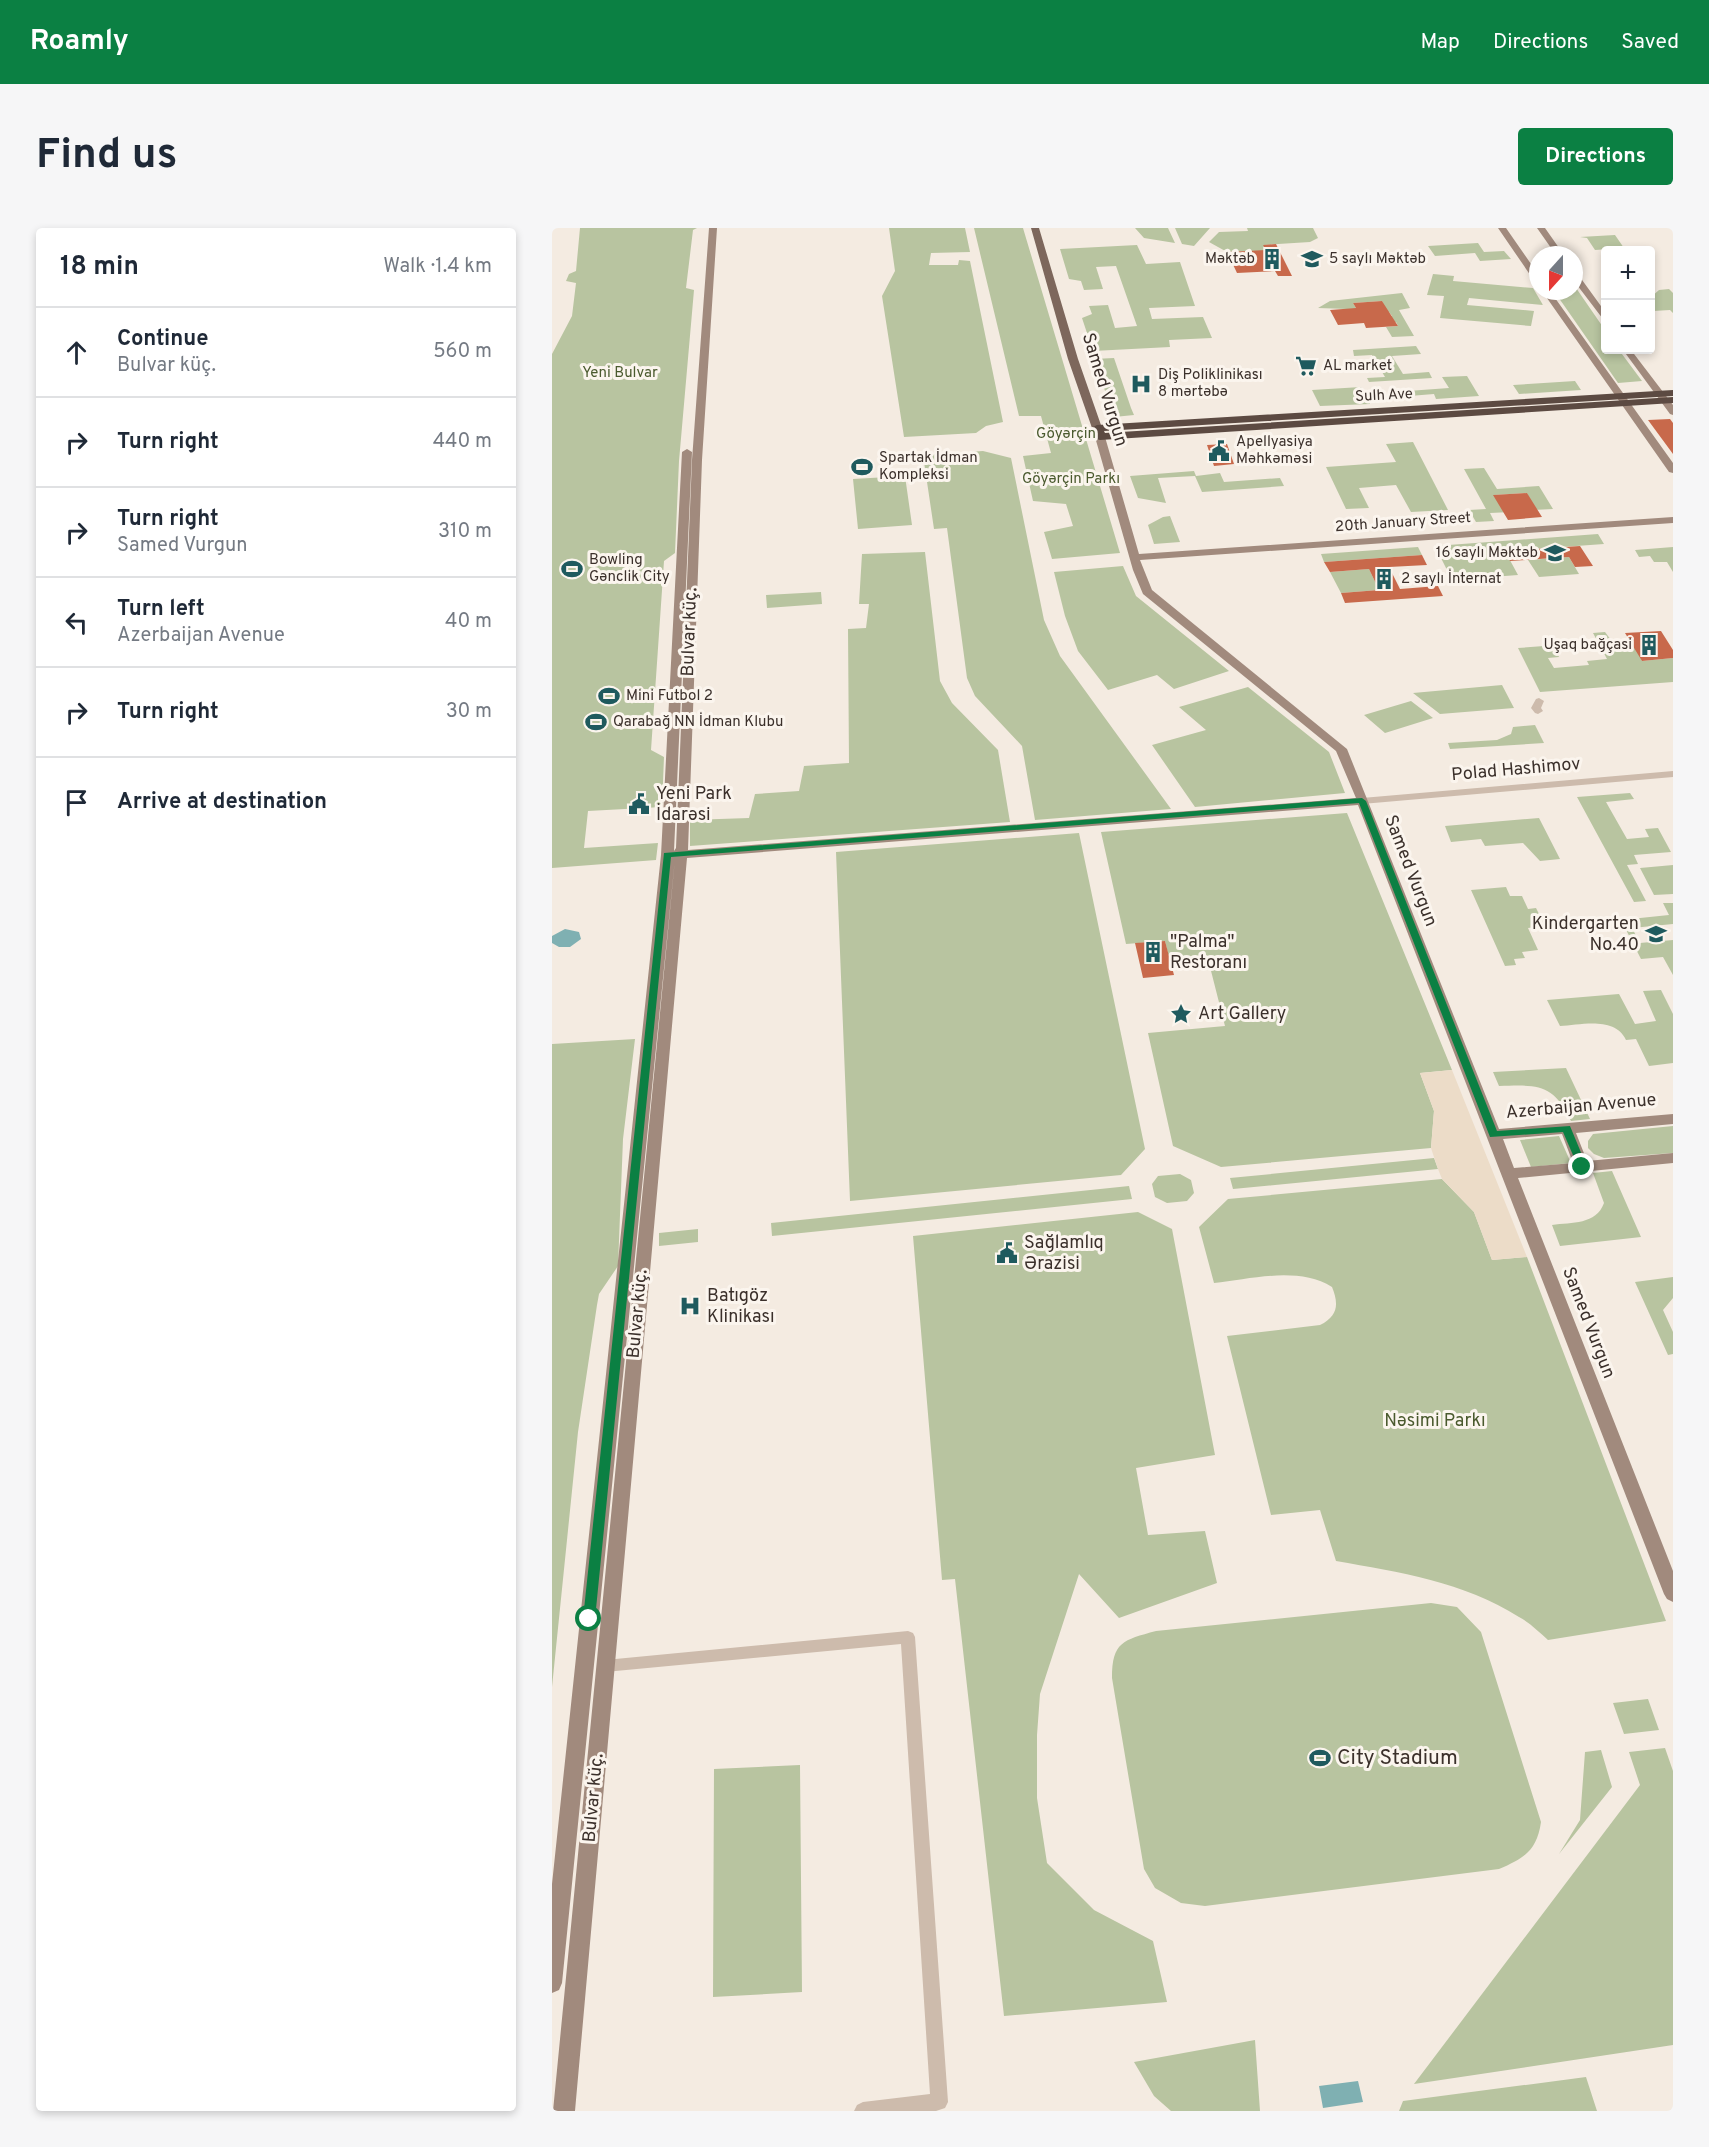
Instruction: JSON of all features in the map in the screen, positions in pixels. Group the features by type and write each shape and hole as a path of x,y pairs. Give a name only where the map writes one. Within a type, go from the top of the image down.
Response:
{"highway":[{"name":"Sulh Ave","path":"1098,432 1667,397"}],"main road":[{"name":"Samed Vurgun","path":"1035,228 1073,359 1098,432"}],"street":[{"path":"1502,228 1529,267"},
{"path":"1541,228 1554,246"},
{"name":"Bulvar küç.","path":"552,1983 589,1619 632,1277 674,855 686,597 709,229"},
{"path":"1583,288 1601,314"},
{"path":"1552,300 1673,470"},
{"path":"1630,354 1667,397 1673,412"},
{"name":"Samed Vurgun","path":"1098,432 1144,586 1154,599 1341,749 1347,760 1673,1594"},
{"name":"20th January Street","path":"1134,557 1673,520"},
{"name":"Polad Hashimov","path":"1362,801 1673,774"},
{"path":"674,855 1362,801"},
{"name":"Azerbaijan Avenue","path":"1493,1135 1673,1119"},
{"path":"1567,1128 1582,1167"},
{"path":"1509,1174 1673,1158"},
{"name":"Bulvar küç.","path":"564,2111 609,1618 632,1277"},
{"path":"589,1619 609,1618"},
{"path":"605,1666 908,1637 939,2102 862,2111"}],"green space":[{"name":"Yeni Bulvar","path":"580,228 697,228 693,230 686,288 694,290 679,461 675,553 664,561 651,750 664,757 662,807 588,811 584,848 658,843 656,860 552,868 552,354 572,316 576,283 566,281 569,274 576,271"},
{"path":"889,228 965,228 970,252 931,253 929,265 958,265 959,260 970,261 1003,422 986,426 976,433 904,437 882,296 895,271"},
{"path":"974,228 1023,228 1120,553 1052,559 1044,532 1073,526 1066,504 1033,501 1023,456 1051,453 1041,416 1019,416"},
{"path":"1135,228 1168,228 1175,243 1144,238"},
{"path":"1175,228 1210,228 1194,246 1182,244"},
{"path":"1247,228 1313,228 1318,238 1310,242 1264,245 1270,259 1247,251 1227,252 1209,242 1219,232 1248,231"},
{"path":"1615,235 1623,246 1601,246 1601,250 1595,250 1587,238 1580,237"},
{"path":"1478,243 1484,252 1504,251 1511,259 1480,261 1475,253 1435,256 1428,246"},
{"path":"1137,245 1146,264 1180,262 1195,306 1149,308 1152,319 1203,317 1212,338 1169,340 1170,347 1093,351 1082,318 1092,314 1089,306 1108,305 1115,328 1137,326 1116,266 1096,267 1103,289 1084,290 1081,281 1069,279 1060,249"},
{"path":"1433,274 1454,276 1453,281 1529,288 1529,300 1540,300 1543,305 1469,298 1467,305 1534,311 1531,326 1440,318 1444,296 1427,295"},
{"path":"1669,289 1673,293 1673,313 1670,310 1655,311 1655,294 1659,290"},
{"path":"1402,293 1410,308 1399,310 1414,336 1392,337 1386,327 1398,326 1396,322 1383,322 1380,317 1392,316 1389,312 1377,312 1374,307 1384,306 1382,301 1353,303 1356,308 1365,307 1368,313 1350,314 1347,309 1318,308 1330,301"},
{"path":"1583,298 1601,324 1601,354 1622,354 1642,381 1618,383 1560,300 1583,300"},
{"path":"1416,346 1421,354 1392,356 1403,374 1429,372 1432,378 1369,382 1367,378 1385,377 1372,355 1354,356 1353,350"},
{"path":"1114,358 1134,415 1114,417 1094,359"},
{"path":"1467,376 1479,396 1436,399 1434,394 1397,397 1394,392 1449,388 1442,377"},
{"path":"1575,381 1581,390 1519,394 1513,385"},
{"path":"1361,387 1370,404 1320,406 1312,390"},
{"path":"1413,442 1448,510 1411,512 1396,485 1359,488 1369,508 1346,509 1326,467 1396,462 1386,444"},
{"path":"983,451 1011,458 1044,620 1060,656 1171,809 1035,820 1022,746 975,696 967,678 947,528 934,529 923,455"},
{"path":"1484,468 1497,489 1539,486 1553,509 1533,510 1527,493 1494,495 1511,512 1490,513 1494,521 1476,522 1469,510 1486,509 1464,469"},
{"path":"1194,471 1196,476 1220,473 1224,482 1280,478 1284,486 1202,492 1195,476 1158,478 1166,503 1138,498 1130,476"},
{"path":"905,476 912,525 858,529 853,479"},
{"path":"1170,516 1180,542 1154,544 1148,525"},
{"path":"1598,534 1604,544 1505,551 1518,575 1452,580 1435,546"},
{"path":"1418,547 1422,555 1324,562 1321,554"},
{"path":"1673,547 1673,572 1667,562 1654,562 1650,556 1639,557 1635,550"},
{"path":"925,552 940,681 952,703 998,750 1010,822 690,846 690,820 749,818 755,794 799,791 804,766 849,763 848,629 866,628 869,604 859,604 862,554"},
{"path":"1569,557 1579,574 1539,577 1528,560"},
{"path":"1123,566 1136,596 1229,671 1174,689 1157,675 1108,690 1078,651 1065,616 1054,572"},
{"path":"1369,569 1379,590 1341,593 1330,572"},
{"path":"821,592 822,604 767,608 766,595"},
{"path":"1605,632 1611,640 1632,639 1642,661 1673,658 1673,682 1540,692 1518,648 1544,646 1546,649 1555,649 1559,657 1548,658 1554,668 1589,665 1587,661 1607,659 1593,633"},
{"path":"1502,685 1514,708 1440,714 1413,693"},
{"path":"1248,687 1329,752 1345,793 1195,807 1152,745 1206,730 1179,707"},
{"path":"1411,701 1433,718 1385,733 1364,715"},
{"path":"1535,725 1544,743 1450,749 1448,743 1497,740 1511,734 1513,727"},
{"path":"1630,793 1634,799 1606,802 1627,839 1649,837 1645,829 1658,828 1671,852 1634,855 1638,864 1627,865 1646,901 1634,902 1577,797"},
{"path":"1347,813 1452,1070 1420,1073 1434,1111 1431,1148 1221,1167 1173,1146 1148,1033 1225,1026 1208,959 1170,962 1165,941 1126,944 1101,832"},
{"path":"1539,818 1560,859 1540,861 1523,843 1485,846 1481,839 1451,842 1445,826"},
{"path":"1079,833 1145,1149 1121,1175 850,1201 836,852"},
{"path":"1673,865 1673,894 1654,895 1640,868"},
{"path":"1506,887 1510,896 1522,896 1528,909 1536,908 1545,926 1528,928 1538,950 1522,952 1525,958 1514,959 1516,965 1505,966 1471,890"},
{"path":"1663,903 1673,903 1673,924 1632,928 1640,943 1673,940 1673,975 1663,957 1641,959 1621,920 1669,915"},
{"path":"1661,990 1673,1014 1673,1063 1649,1066 1636,1039 1626,1040 1621,1032 1606,1025 1560,1026 1547,1000 1619,994 1635,1024 1656,1021 1643,991"},
{"path":"635,1039 623,1139 618,1266 599,1294 597,1305 578,1432 552,1687 552,1044"},
{"path":"1566,1068 1590,1119 1571,1121 1558,1099 1551,1093 1534,1087 1499,1086 1493,1072"},
{"path":"1673,1126 1673,1153 1604,1158 1594,1154 1588,1148 1588,1141 1593,1134"},
{"path":"1559,1136 1571,1163 1531,1167 1520,1140"},
{"path":"1434,1158 1438,1169 1233,1189 1230,1178"},
{"path":"1612,1171 1641,1237 1560,1246 1552,1225 1575,1223 1595,1215 1604,1203 1593,1173"},
{"path":"1180,1174 1191,1180 1194,1193 1187,1201 1167,1203 1155,1197 1152,1184 1158,1176"},
{"name":"Nəsimi Parkı","path":"1442,1179 1474,1212 1492,1260 1527,1257 1666,1621 1548,1640 1523,1619 1476,1595 1430,1580 1336,1561 1320,1510 1271,1515 1227,1336 1320,1325 1334,1314 1336,1304 1334,1293 1332,1287 1319,1281 1289,1275 1214,1283 1199,1227 1228,1199"},
{"path":"1129,1186 1132,1199 772,1236 771,1223"},
{"path":"1138,1212 1172,1229 1215,1455 1136,1468 1148,1535 1205,1531 1217,1583 1119,1618 1079,1574 1040,1694 1037,1735 1037,1798 1047,1863 1094,1910 1153,1941 1167,2002 1004,2016 955,1579 942,1580 913,1236"},
{"path":"698,1229 698,1242 659,1246 659,1233"},
{"path":"1673,1277 1673,1298 1663,1310 1673,1332 1673,1354 1668,1355 1635,1282"},
{"path":"1431,1603 1457,1607 1481,1632 1541,1822 1536,1840 1528,1852 1499,1869 1205,1906 1181,1903 1155,1888 1144,1869 1112,1678 1114,1657 1122,1644 1135,1637 1156,1631"},
{"path":"1648,1699 1659,1730 1624,1734 1613,1703"},
{"path":"1665,1748 1673,1771 1673,2045 1414,2084 1640,1785 1629,1752"},
{"path":"1601,1750 1612,1787 1559,1854 1580,1820 1585,1752"},
{"path":"800,1765 802,1992 713,1997 714,1769"},
{"path":"1255,2040 1260,2111 1171,2111 1154,2096 1134,2062"},
{"path":"1586,2077 1597,2111 1399,2111 1403,2101"}],"shaded area":[{"path":"1452,1070 1527,1257 1492,1260 1474,1212 1442,1179 1431,1148 1434,1111 1420,1073"}],"water":[{"path":"565,929 579,932 581,939 570,947 559,947 552,943 552,936"},
{"path":"1358,2081 1363,2102 1323,2108 1319,2086"}],"building":[{"name":"Məktəb","path":"1276,244 1292,276 1278,276 1275,271 1237,273 1227,252 1266,250 1263,245"},
{"path":"1382,301 1398,326 1366,328 1364,323 1338,325 1330,310 1356,308 1353,303"},
{"path":"1670,419 1673,423 1673,454 1648,420"},
{"name":"Apellyasiya Məhkəməsi","path":"1227,444 1234,464 1214,466 1207,445"},
{"path":"1527,493 1542,517 1508,520 1493,495"},
{"name":"16 saylı Məktəb","path":"1580,546 1593,566 1575,567 1569,557 1510,561 1505,551"},
{"name":"2 saylı İnternat","path":"1422,555 1427,565 1389,567 1400,589 1438,586 1443,596 1345,603 1341,593 1379,590 1369,569 1330,572 1324,562"},
{"name":"Uşaq bağçasi","path":"1661,631 1673,650 1673,658 1642,661 1625,633"},
{"name":"\"Palma\" Restoranı","path":"1165,941 1174,975 1143,978 1135,943"}],"place":[{"name":"Məktəb","path":"1272,259"},
{"name":"5 saylı Məktəb","path":"1312,259"},
{"name":"AL market","path":"1306,366"},
{"name":"Diş Poliklinikası 8 mərtəbə","path":"1141,384"},
{"name":"Apellyasiya Məhkəməsi","path":"1219,451"},
{"name":"Spartak İdman Kompleksi","path":"862,467"},
{"name":"16 saylı Məktəb","path":"1555,553"},
{"name":"Bowling Gәnclik City","path":"572,569"},
{"name":"2 saylı İnternat","path":"1384,579"},
{"name":"Uşaq bağçasi","path":"1649,645"},
{"name":"Mini Futbol 2","path":"609,696"},
{"name":"Qarabağ NN İdman Klubu","path":"596,722"},
{"name":"Yeni Park İdarəsi","path":"639,804"},
{"name":"Kindergarten No.40","path":"1656,934"},
{"name":"\"Palma\" Restoranı","path":"1153,952"},
{"name":"Art Gallery","path":"1181,1014"},
{"name":"Sağlamlıq Ərazisi","path":"1007,1253"},
{"name":"Batıgöz Klinikası","path":"690,1306"},
{"name":"City Stadium","path":"1320,1758"}],"route":[{"path":"589,1619 667,855 1362,801 1493,1135 1567,1128 1582,1167"}],"park label":[{"name":"Göyərçin","path":"1066,434"},
{"name":"Göyərçin Parkı","path":"1071,479"}]}
